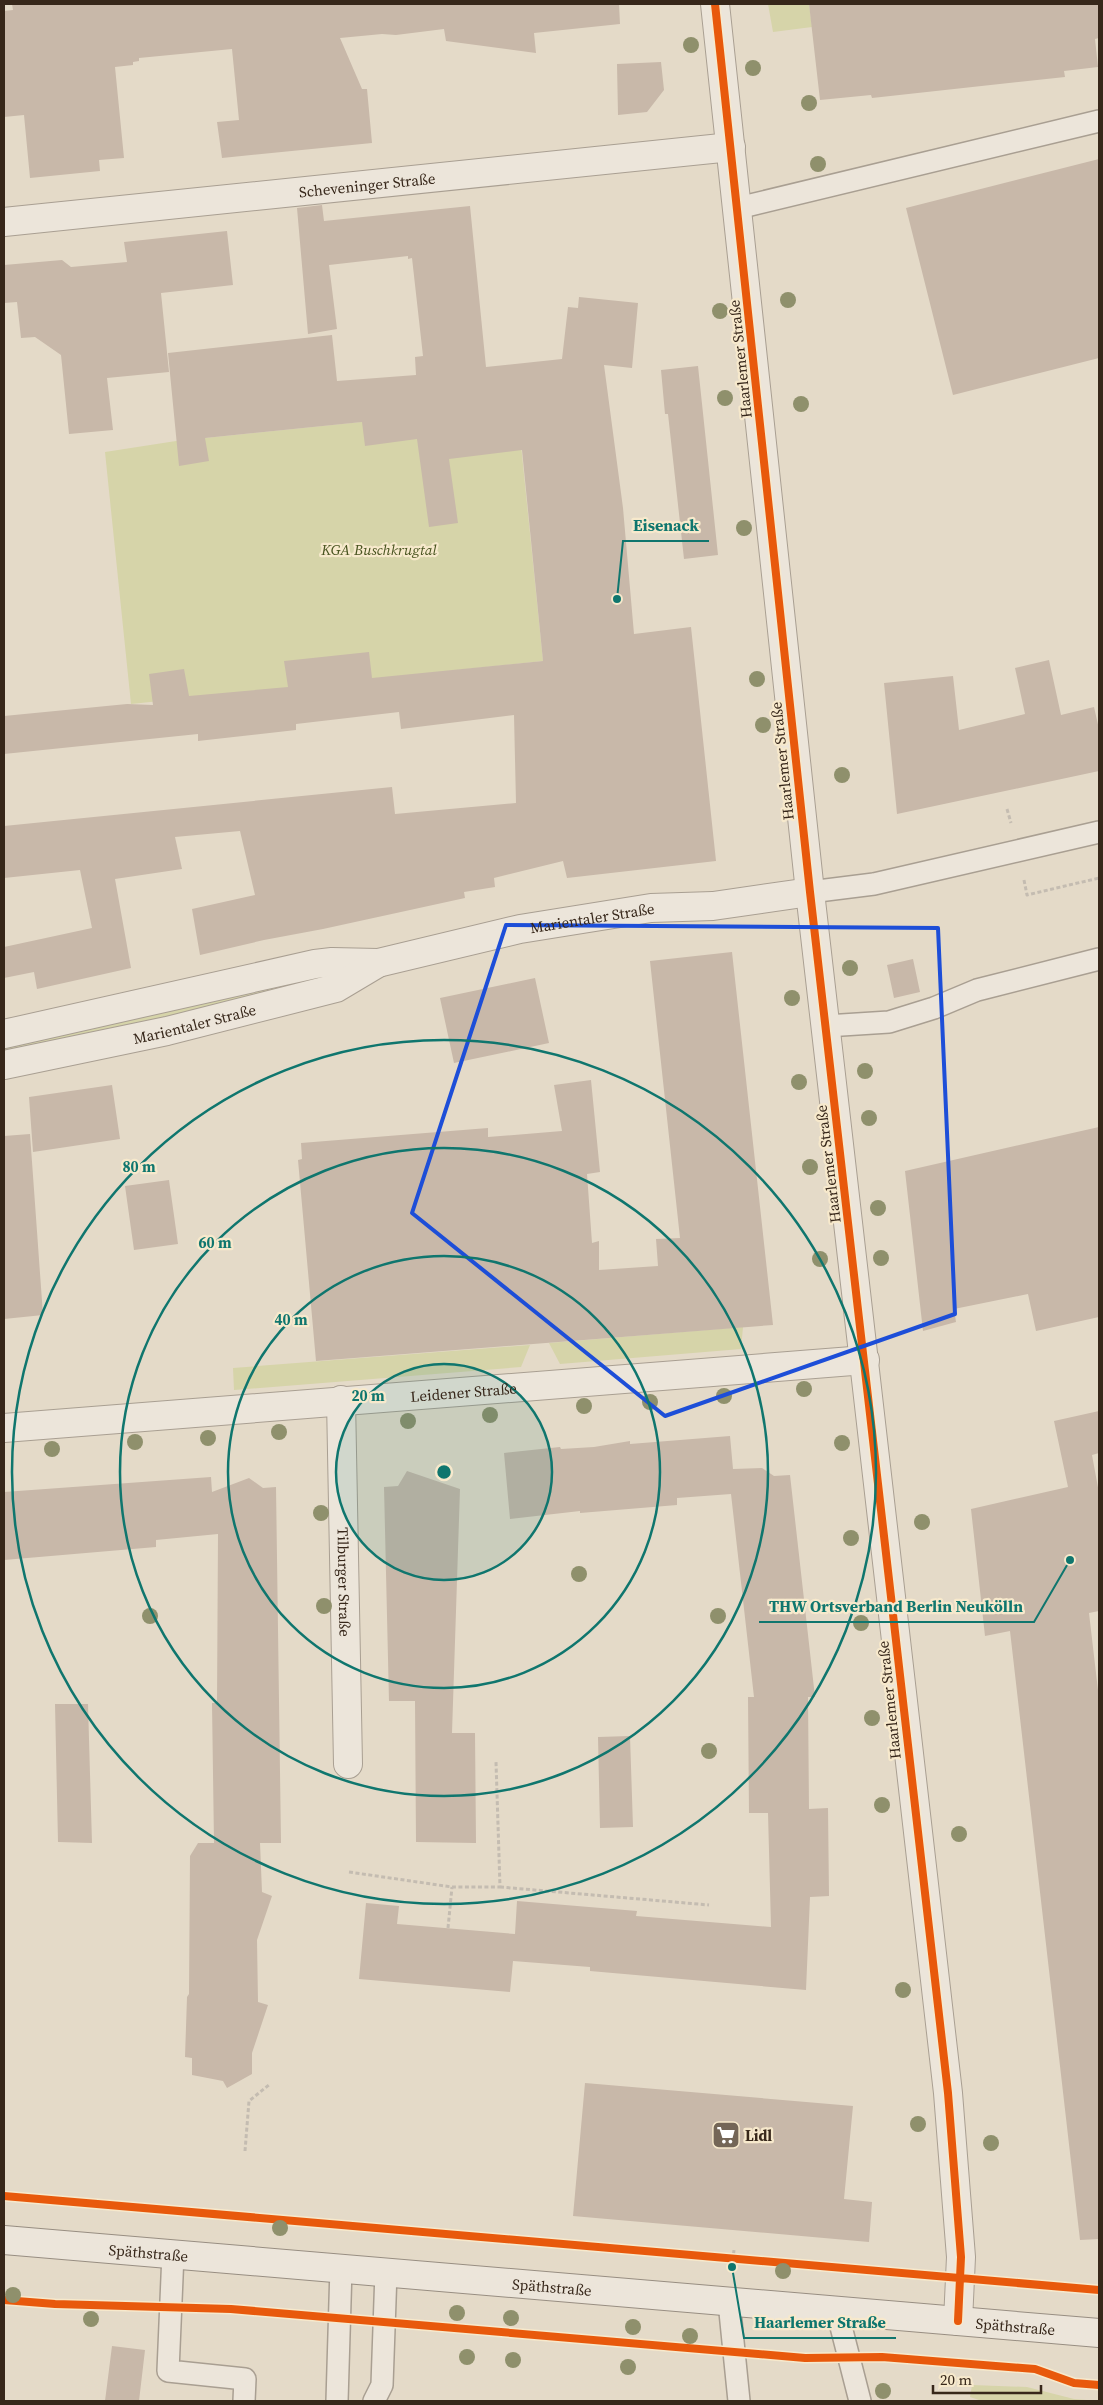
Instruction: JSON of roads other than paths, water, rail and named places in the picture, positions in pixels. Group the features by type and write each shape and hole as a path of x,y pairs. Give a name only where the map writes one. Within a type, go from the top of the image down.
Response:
{"street":[{"name":"Haarlemer Straße","path":"715,4 732,147 810,892 948,2094 960,2257 958,2321"},
{"name":"Scheveninger Straße","path":"4,222 732,147"},
{"name":"Marientaler Straße","path":"4,1034 315,964 332,962 378,963 520,929 651,908 713,906 810,892"},
{"name":"Marientaler Straße","path":"4,1065 167,1031 336,988 378,963"},
{"name":"Leidener Straße","path":"4,1428 865,1360"},
{"name":"Tilburger Straße","path":"341,1400 348,1764"},
{"name":"Späthstraße","path":"4,2240 1099,2333"}],"lane":[{"path":"738,208 1099,121"},
{"path":"810,892 874,884 1099,832"},
{"path":"826,1026 889,1022 934,1008 977,990 1099,959"},
{"path":"173,2254 168,2371 246,2379 244,2401"},
{"path":"337,2401 341,2268"},
{"path":"374,2401 382,2386 386,2272"},
{"path":"728,2302 739,2401"},
{"path":"837,2312 860,2401"}],"place":[{"name":"Eisenack","path":"617,599"},
{"name":"THW Ortsverband Berlin Neukölln","path":"1070,1560"},
{"name":"Lidl","path":"726,2135"},
{"name":"Haarlemer Straße","path":"732,2267"}],"park label":[{"name":"KGA Buschkrugtal","path":"379,549"}]}
